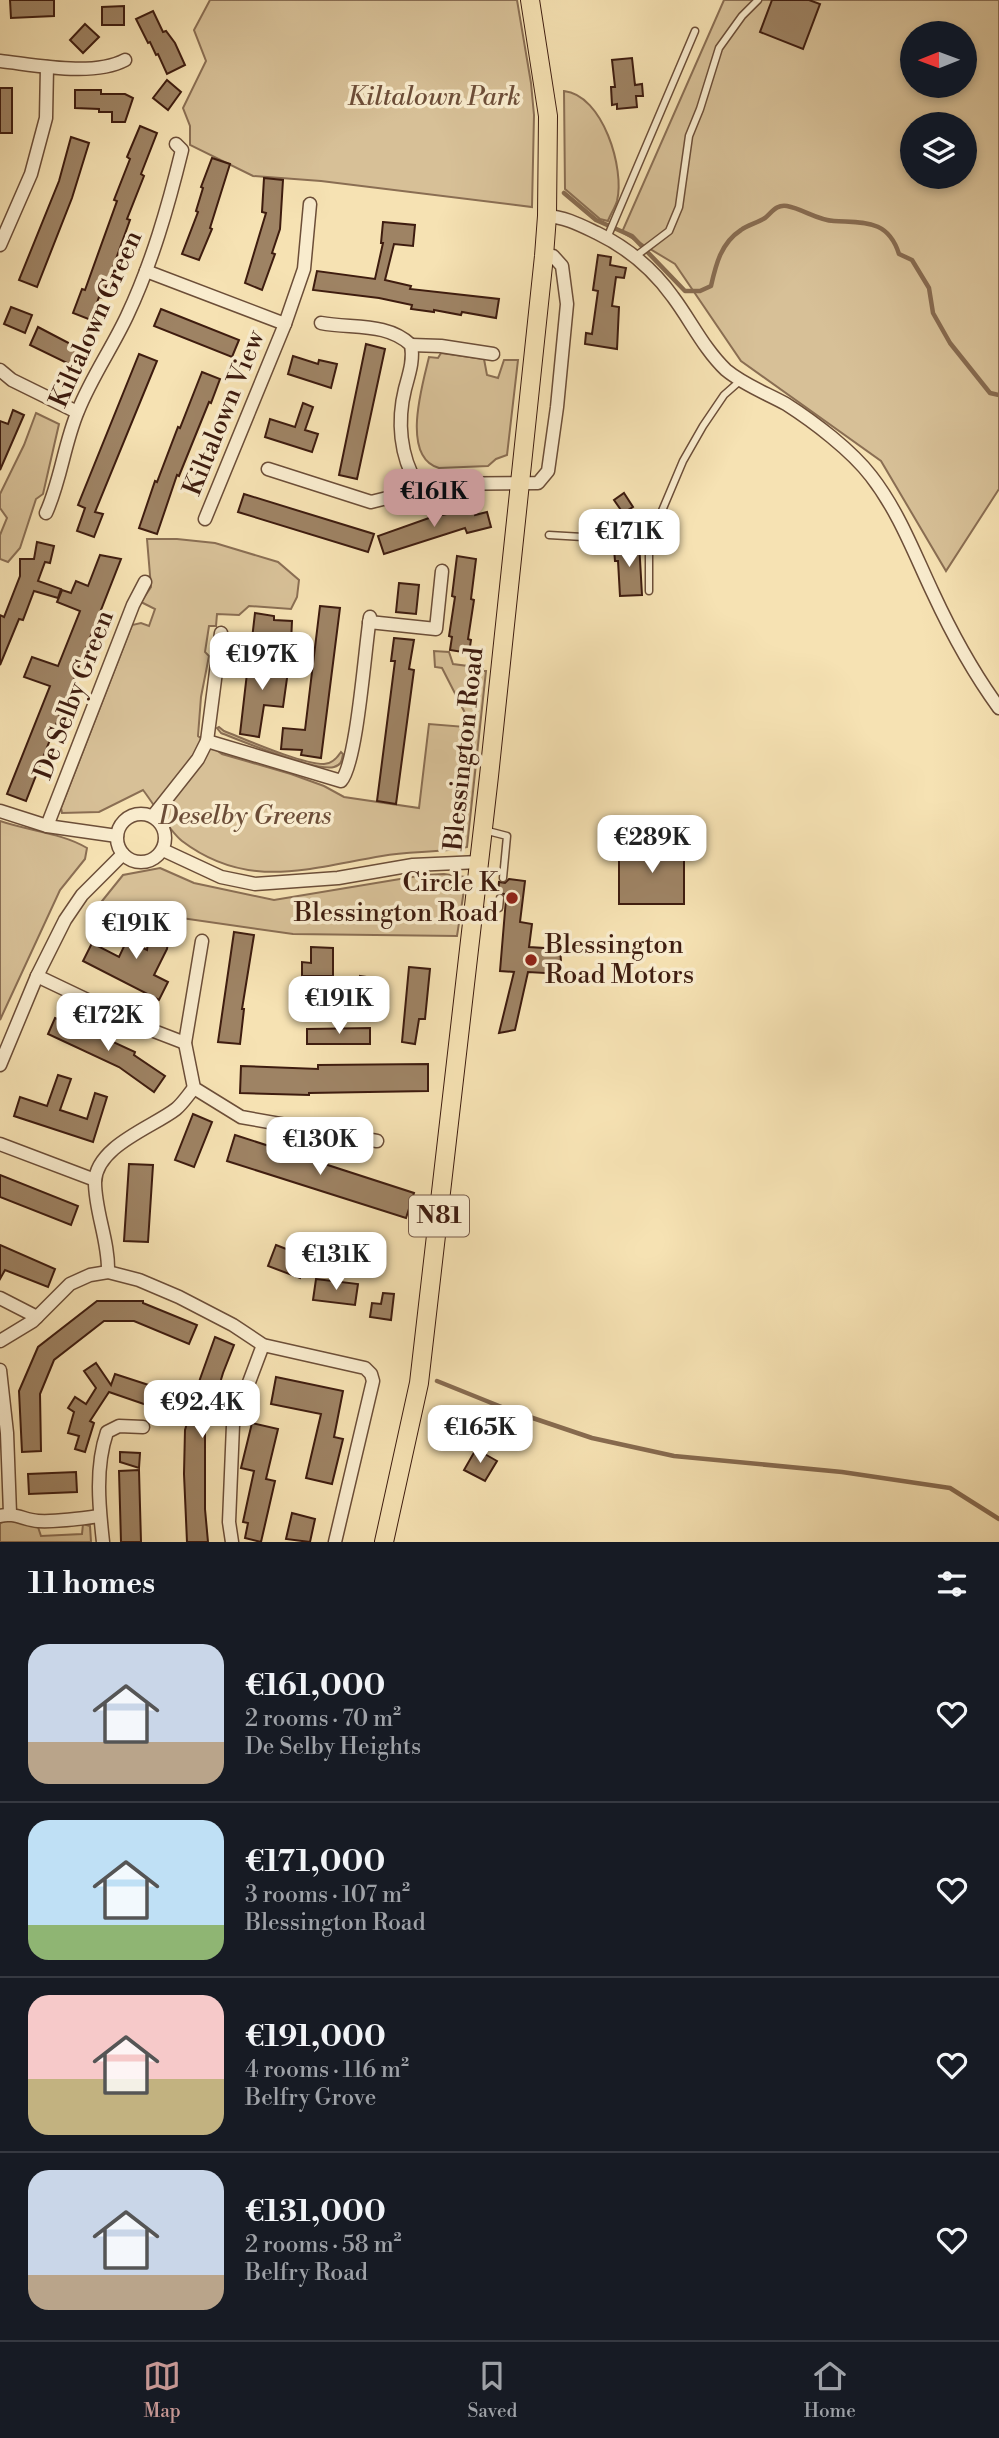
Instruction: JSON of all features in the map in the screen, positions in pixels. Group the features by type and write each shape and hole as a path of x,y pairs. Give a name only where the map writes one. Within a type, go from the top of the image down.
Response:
{"main road":[{"name":"Blessington Road","path":"384,1542 419,1383 479,862 544,256 548,117 530,0"}],"street":[{"path":"0,61 47,67 106,68 125,60"},
{"path":"0,245 31,174 46,118 47,67"},
{"name":"Kiltalown Green","path":"46,513 58,484 77,412 126,317 146,271 168,207 182,150 176,144"},
{"name":"Kiltalown View","path":"205,519 285,324 304,270 310,204"},
{"path":"547,216 611,231 642,252 715,358 741,380 798,413 832,438 870,474 909,538 959,649 999,708"},
{"path":"268,469 371,502 403,494 417,484 538,483 548,471 559,395 567,304 562,265 553,256 544,256"},
{"name":"Kiltalown View","path":"146,271 285,324"},
{"path":"321,323 379,329 401,335 411,345 412,360 401,411 402,442 408,468 417,484"},
{"path":"411,345 441,346 493,354"},
{"path":"0,370 12,380 77,412"},
{"path":"207,741 341,781 346,775 353,748 370,620 436,629 442,571"},
{"name":"De Selby Green","path":"47,826 133,605 145,582"},
{"path":"153,816 198,759 207,741 221,632"},
{"path":"0,811 47,826 117,836"},
{"path":"145,814 153,816 163,827 165,842 163,850 152,860 144,862 129,859 123,854 117,843 117,836 123,821 130,816 145,814"},
{"path":"163,850 221,877 256,884 338,878 412,865 479,862"},
{"path":"0,1065 37,976 65,920 82,895 123,854"},
{"path":"202,940 185,1043 194,1088 241,1116 377,1141"},
{"path":"37,976 146,1028 185,1043"},
{"path":"108,1272 95,1180 100,1163 125,1140 178,1108 194,1088"},
{"path":"0,1144 95,1180"},
{"path":"0,1341 37,1317 71,1284 90,1275 108,1272 139,1280 178,1297 233,1325 263,1345 365,1368 373,1381 335,1542"},
{"path":"0,1298 37,1317"},
{"path":"232,1542 229,1522 233,1425 263,1345"},
{"path":"0,1370 5,1515 35,1521 76,1520 99,1516"},
{"path":"103,1542 99,1516 101,1450 107,1432 119,1426 143,1427"}],"lane":[{"path":"642,252 669,231 679,207 689,136 719,48 742,16 758,0"},
{"path":"611,231 695,31"},
{"path":"643,536 656,525 683,461 703,426 724,395 741,380"},
{"path":"549,535 600,538 643,536 649,539 649,591"},
{"path":"482,830 507,836 503,878"},
{"path":"473,910 490,912 499,908 500,898"}],"green space":[{"name":"Kiltalown Park","path":"210,0 517,0 534,115 532,207 321,181 253,176 190,145 190,126 183,108 206,61 194,30"},
{"path":"724,0 999,0 999,489 946,571 881,461 741,361 675,264 622,232"},
{"path":"564,91 578,96 590,105 600,119 614,153 619,187 617,201 608,221 600,219 565,189"},
{"path":"441,353 484,359 487,375 498,378 504,360 518,360 507,455 488,466 439,468 427,461 420,450 417,435 419,401 429,357 438,358"},
{"path":"36,413 59,424 43,494 36,499 20,548 8,562 0,559 0,535 7,518 0,508 0,494"},
{"name":"Deselby Greens","path":"147,539 215,543 278,562 299,580 297,597 291,609 249,606 239,615 217,614 216,626 209,626 205,652 209,656 201,697 198,736 222,754 291,774 324,786 344,797 419,808 429,724 465,727 465,713 442,668 435,667 434,651 449,652 453,664 483,668 483,671 486,671 467,847 393,854 304,870 255,871 231,866 182,841 143,790 99,812 62,813 61,808 132,625 141,623 149,626 155,609 141,602 151,587"},
{"path":"217,728 302,760 327,764 341,752 342,759 340,764 334,767 312,765 221,733"},
{"path":"0,821 56,836 87,848 85,859 60,890 0,1020"},
{"name":"Deselby Greens","path":"160,868 194,883 274,900 424,875 466,877 457,936 293,934 98,906 123,875"},
{"path":"8,1520 38,1527 41,1536 82,1534 83,1524 90,1526 91,1542 0,1542 0,1523"}],"building":[{"path":"10,0 54,0 54,16 11,18"},
{"path":"772,0 809,0 820,4 803,49 760,32"},
{"path":"124,6 124,25 102,25 102,7"},
{"path":"153,11 163,32 166,31 175,43 185,65 167,74 136,19"},
{"path":"85,24 99,37 83,53 70,40"},
{"path":"632,58 635,85 642,84 643,96 636,96 637,107 617,109 617,104 612,105 611,87 615,87 612,60"},
{"path":"167,80 181,92 168,110 153,98"},
{"path":"0,88 12,88 12,133 0,133"},
{"path":"75,90 101,90 101,94 125,94 133,98 125,122 112,122 112,112 75,108"},
{"path":"140,126 157,133 127,219 130,220 102,298 99,297 91,320 73,313 82,289 85,290 117,201 114,200 130,159 127,157"},
{"path":"71,137 89,143 72,198 37,287 19,280 59,181"},
{"path":"212,158 230,164 210,228 212,229 199,260 182,254 198,212 196,211 203,188 201,187"},
{"path":"264,178 283,180 280,229 272,253 275,254 262,290 245,283 266,213 262,212"},
{"path":"383,222 415,225 413,246 394,244 385,280 411,286 410,289 499,299 496,318 462,312 461,315 411,309 412,305 379,298 313,290 317,271 375,279 383,243"},
{"path":"598,255 611,257 610,265 626,268 624,278 616,277 612,306 619,307 617,349 585,344 586,333 592,334 598,291 593,290"},
{"path":"11,307 32,315 25,333 4,324"},
{"path":"161,309 239,340 232,357 154,326"},
{"path":"38,327 82,350 75,367 30,345"},
{"path":"366,344 385,349 357,479 339,475"},
{"path":"139,354 157,361 95,512 103,514 94,537 77,531 85,508 78,505"},
{"path":"293,356 318,364 319,360 337,364 331,388 288,374"},
{"path":"202,372 220,379 211,403 209,402 179,476 177,475 157,534 139,528 155,481 157,482"},
{"path":"303,403 313,407 305,430 318,434 312,452 265,437 270,419 295,427"},
{"path":"13,410 24,415 0,470 0,421 8,424"},
{"path":"624,493 633,507 623,513 614,500"},
{"path":"244,494 374,534 368,552 238,512"},
{"path":"473,508 475,515 487,512 491,527 467,533 465,528 384,554 378,536 429,518"},
{"path":"37,542 54,546 50,563 45,562 38,581 61,589 58,598 34,591 23,620 19,619 0,665 0,615 4,617 20,576 20,559 34,559"},
{"path":"639,542 642,595 620,596 618,561 615,561 614,549 617,549 617,543"},
{"path":"100,555 121,559 26,801 7,794 50,686 24,677 32,657 58,666 80,611 57,602 62,590 71,593 76,581 88,586"},
{"path":"457,556 476,559 469,653 450,650"},
{"path":"399,583 419,585 416,614 396,612"},
{"path":"320,606 340,608 321,758 301,755 302,750 281,749 283,728 305,730"},
{"path":"255,613 274,616 274,620 292,621 291,643 252,639"},
{"path":"394,638 414,640 409,669 414,670 396,804 377,801 395,661 391,661"},
{"path":"249,656 289,664 283,707 264,705 259,737 240,734"},
{"path":"684,845 684,904 619,904 619,846"},
{"path":"509,879 525,881 520,922 532,924 529,947 560,949 562,974 528,972 515,1030 499,1033 514,972 500,971 506,899 504,894 498,893 499,882 505,883"},
{"path":"151,920 171,923 167,949 154,975 168,982 159,1000 83,961 92,943 119,957 127,940 147,950"},
{"path":"234,932 254,935 242,1009 240,1044 218,1042"},
{"path":"311,947 333,948 333,976 302,976 302,962 311,963"},
{"path":"409,967 430,969 425,1019 419,1019 415,1044 402,1042"},
{"path":"360,976 374,978 372,991 358,989"},
{"path":"55,1018 135,1052 134,1055 165,1076 154,1092 119,1067 48,1034"},
{"path":"370,1028 370,1044 307,1044 307,1029"},
{"path":"428,1064 428,1091 309,1095 240,1093 241,1066 318,1069 318,1065"},
{"path":"58,1075 71,1079 60,1110 87,1119 95,1093 107,1097 93,1142 14,1116 20,1097 47,1106"},
{"path":"193,1114 212,1122 194,1167 175,1160"},
{"path":"235,1135 414,1193 406,1218 227,1161"},
{"path":"129,1164 153,1165 148,1242 124,1241"},
{"path":"0,1175 78,1206 71,1225 0,1197"},
{"path":"0,1245 55,1269 48,1287 5,1270 0,1279"},
{"path":"276,1245 307,1257 300,1278 268,1266"},
{"path":"316,1279 358,1284 355,1305 313,1300"},
{"path":"383,1293 394,1294 391,1320 370,1317 372,1303 381,1304"},
{"path":"97,1301 143,1301 197,1325 189,1344 134,1321 104,1321 54,1360 40,1394 41,1451 22,1452 19,1391 38,1347"},
{"path":"215,1337 234,1345 205,1433 208,1542 187,1542 185,1430"},
{"path":"96,1363 111,1385 115,1374 170,1392 164,1411 109,1392 90,1421 94,1423 85,1452 75,1449 79,1436 68,1433 74,1412 68,1408 75,1397 86,1404 96,1388 84,1371"},
{"path":"276,1377 343,1391 334,1437 343,1439 332,1484 306,1478 321,1414 271,1404"},
{"path":"252,1423 278,1429 266,1479 275,1481 261,1542 245,1538 248,1523 243,1522 254,1471 241,1468"},
{"path":"476,1449 497,1461 485,1481 464,1470"},
{"path":"120,1452 140,1453 139,1468 120,1462"},
{"path":"139,1470 141,1542 121,1542 119,1471"},
{"path":"76,1472 77,1492 29,1494 28,1474"},
{"path":"292,1513 315,1519 310,1542 286,1539"}],"waterway":[{"path":"564,193 596,220 632,236 685,291 700,291 711,286 717,262 734,235 765,218 780,206 793,207 828,220 874,225 888,234 899,254 912,260 929,288 933,313 950,343 990,393 999,395"},
{"path":"437,1381 509,1410 592,1438 674,1456 842,1472 950,1488 999,1519"}],"place":[{"name":"Circle K Blessington Road","path":"512,898"},
{"name":"Blessington Road Motors","path":"531,960"}]}
